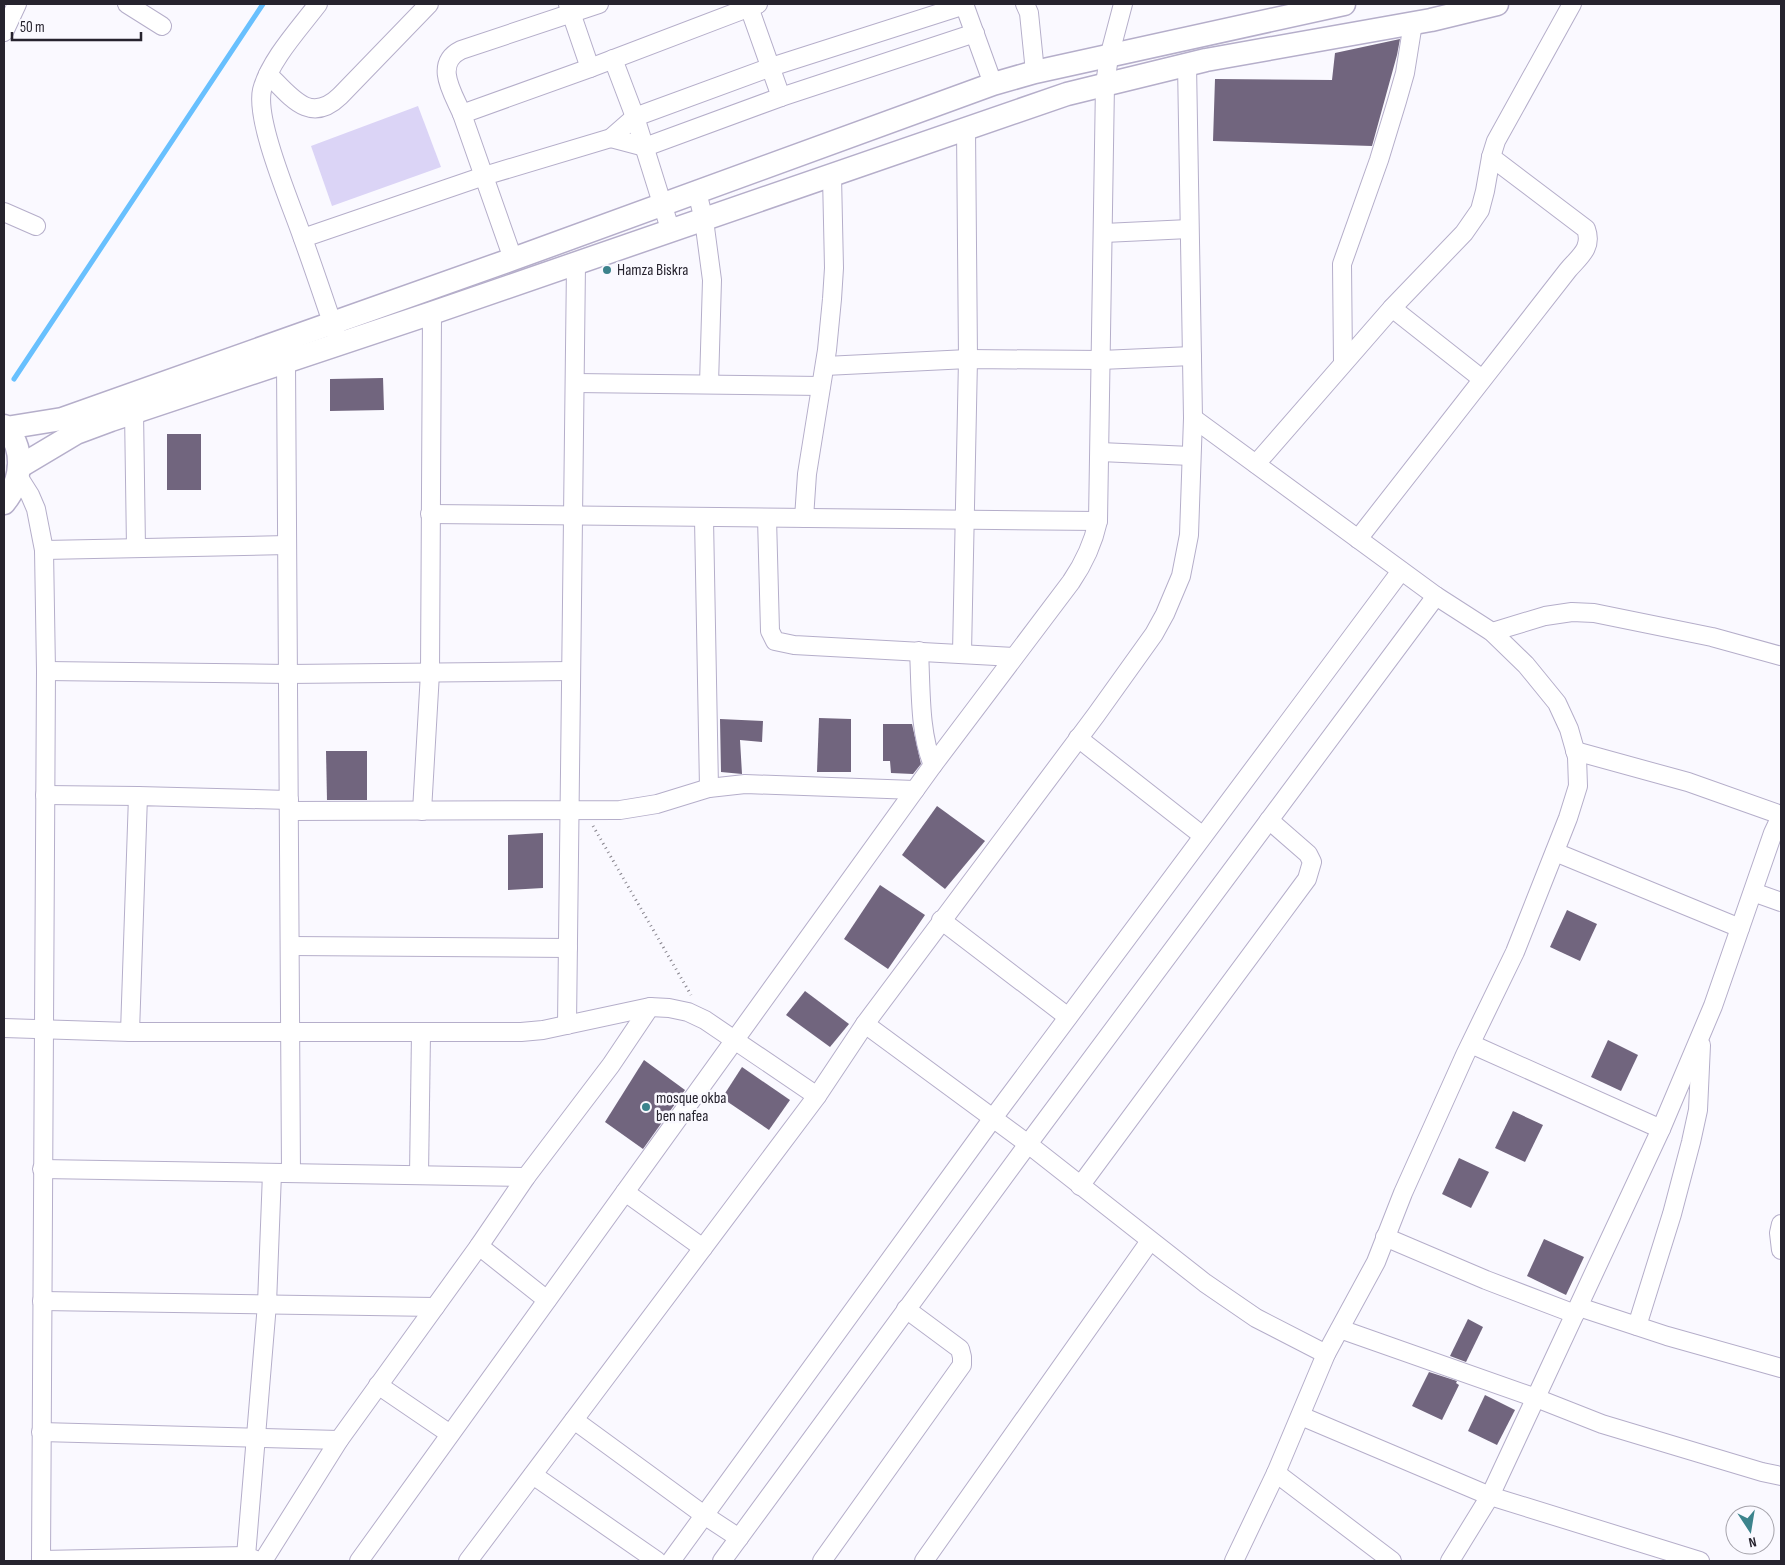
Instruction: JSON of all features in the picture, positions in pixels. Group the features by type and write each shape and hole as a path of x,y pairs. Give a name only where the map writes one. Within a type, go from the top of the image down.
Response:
{"street":[{"path":"4,32 17,4"},
{"path":"127,4 162,26"},
{"path":"318,4 268,74 262,92 262,109 270,146 339,345"},
{"path":"268,74 300,104 310,109 326,107 340,96 429,4"},
{"path":"513,259 446,73 447,65 452,55 461,50 570,9 599,4"},
{"path":"303,238 484,176 611,138 636,117 771,67 964,4 993,84"},
{"path":"359,1561 933,764 1079,570 1095,538 1098,521 1100,452 1105,84 1109,57 1123,4"},
{"path":"4,503 12,493 19,471 19,459 15,443 5,427 62,419 513,259 993,84 1035,72 1109,57 1317,6 1344,4"},
{"path":"19,471 76,433 134,411 339,345 671,232 1066,94 1187,64 1412,23 1498,4"},
{"path":"1256,464 1392,308 1464,233 1480,210 1486,191 1493,149 1507,120 1572,4"},
{"path":"462,114 613,59 711,12 753,5 781,97"},
{"path":"1028,7 1035,72"},
{"path":"570,9 590,68"},
{"path":"1343,363 1342,264 1380,160 1405,73 1412,23"},
{"path":"611,138 645,147 781,97 975,33"},
{"path":"613,59 636,117 671,232"},
{"path":"468,1561 817,1096 865,1024 1078,738 1154,634 1165,614 1180,576 1189,535 1193,418 1187,64"},
{"path":"962,653 968,359 966,129"},
{"path":"1358,539 1585,250 1589,237 1586,229 1491,157"},
{"path":"804,518 807,474 831,308 834,268 832,176"},
{"path":"697,192 704,220 712,280 709,384"},
{"path":"4,212 36,226"},
{"path":"1104,233 1189,230"},
{"path":"567,1025 568,948 576,810 571,671 576,264"},
{"path":"1392,308 1482,379"},
{"path":"422,811 430,672 432,313"},
{"path":"824,366 968,359 1101,360 1192,356"},
{"path":"286,362 291,1173"},
{"path":"574,383 821,386"},
{"path":"134,411 136,548"},
{"path":"1193,418 1436,596 1492,632 1526,665 1557,703 1569,729 1577,757 1578,786 1555,852 1515,952 1403,1193 1376,1262 1326,1354 1276,1473 1234,1561"},
{"path":"1100,452 1192,456"},
{"path":"19,471 36,509 44,550 46,671 42,1169 42,1561 256,1559"},
{"path":"430,514 704,519 804,518 1098,521"},
{"path":"768,518 770,631 775,641 794,645 1014,657"},
{"path":"704,519 708,788"},
{"path":"44,550 287,546"},
{"path":"671,1561 993,1118 1401,570"},
{"path":"722,1561 1028,1144 1436,596"},
{"path":"1492,632 1545,616 1572,612 1594,613 1712,638 1781,656"},
{"path":"919,651 925,736 933,764"},
{"path":"46,671 288,674 571,671"},
{"path":"1078,738 1203,836"},
{"path":"1450,1561 1490,1496 1661,1128 1713,1006 1773,833 1781,816 1688,782 1575,751"},
{"path":"44,795 138,796 289,806 422,811 620,810 640,808 708,788 745,784 915,790"},
{"path":"130,1032 138,796"},
{"path":"1080,1186 1307,880 1312,862 1308,854 1269,820"},
{"path":"1555,852 1740,928"},
{"path":"1753,892 1781,902"},
{"path":"941,920 1068,1017"},
{"path":"290,946 568,948"},
{"path":"4,1028 130,1032 521,1032 543,1030 650,1007 669,1008 688,1012 705,1020 817,1096"},
{"path":"256,1559 526,1177 611,1065 650,1007"},
{"path":"865,1024 1028,1144 1205,1283 1256,1318 1326,1354"},
{"path":"419,1175 421,1033"},
{"path":"1637,1326 1692,1142 1698,1110 1701,1034"},
{"path":"1471,1044 1661,1128"},
{"path":"42,1169 526,1177"},
{"path":"256,1559 257,1437 267,1304 272,1173"},
{"path":"625,1192 703,1248"},
{"path":"1781,1224 1779,1233 1781,1250"},
{"path":"1386,1237 1486,1280 1577,1310 1781,1368"},
{"path":"924,1561 1150,1241"},
{"path":"479,1246 547,1300"},
{"path":"42,1301 435,1307"},
{"path":"822,1561 962,1366 960,1349 906,1309"},
{"path":"1340,1329 1536,1398 1602,1424 1781,1476"},
{"path":"378,1385 450,1434"},
{"path":"1300,1416 1490,1496 1700,1561"},
{"path":"574,1420 704,1515 739,1538"},
{"path":"41,1432 340,1440"},
{"path":"1276,1473 1392,1561"},
{"path":"533,1475 658,1561"}],"path":[{"path":"576,810 705,1020"}],"shaded area":[{"path":"418,106 441,167 332,206 311,146"}],"building":[{"path":"1400,39 1372,146 1213,141 1215,79 1332,80 1335,53"},
{"path":"383,378 384,410 330,411 330,379"},
{"path":"167,434 201,434 201,490 167,490"},
{"path":"819,718 851,719 851,772 817,772"},
{"path":"720,719 763,721 762,742 740,740 742,774 721,772"},
{"path":"883,724 912,724 921,764 913,774 891,773 890,761 883,761"},
{"path":"326,751 367,751 367,800 327,800"},
{"path":"937,806 985,841 945,889 902,855"},
{"path":"543,833 543,888 508,890 508,835"},
{"path":"880,885 925,915 888,969 844,939"},
{"path":"1567,910 1597,924 1580,961 1550,947"},
{"path":"805,991 849,1024 830,1047 786,1015"},
{"path":"1608,1040 1638,1055 1621,1091 1591,1077"},
{"name":"mosque okba ben nafea","path":"644,1060 685,1090 643,1149 605,1122"},
{"path":"742,1067 790,1100 769,1130 722,1098"},
{"path":"1513,1111 1543,1125 1525,1162 1495,1148"},
{"path":"1459,1158 1489,1172 1471,1208 1442,1194"},
{"path":"1544,1239 1584,1257 1566,1295 1527,1276"},
{"path":"1468,1319 1483,1327 1466,1362 1450,1356"},
{"path":"1429,1372 1457,1381 1456,1383 1459,1385 1442,1420 1412,1406"},
{"path":"1485,1395 1515,1410 1497,1445 1468,1431"}],"waterway":[{"path":"14,379 263,4"}],"place":[{"name":"Hamza Biskra","path":"607,270"},
{"name":"mosque okba ben nafea","path":"646,1107"}]}
